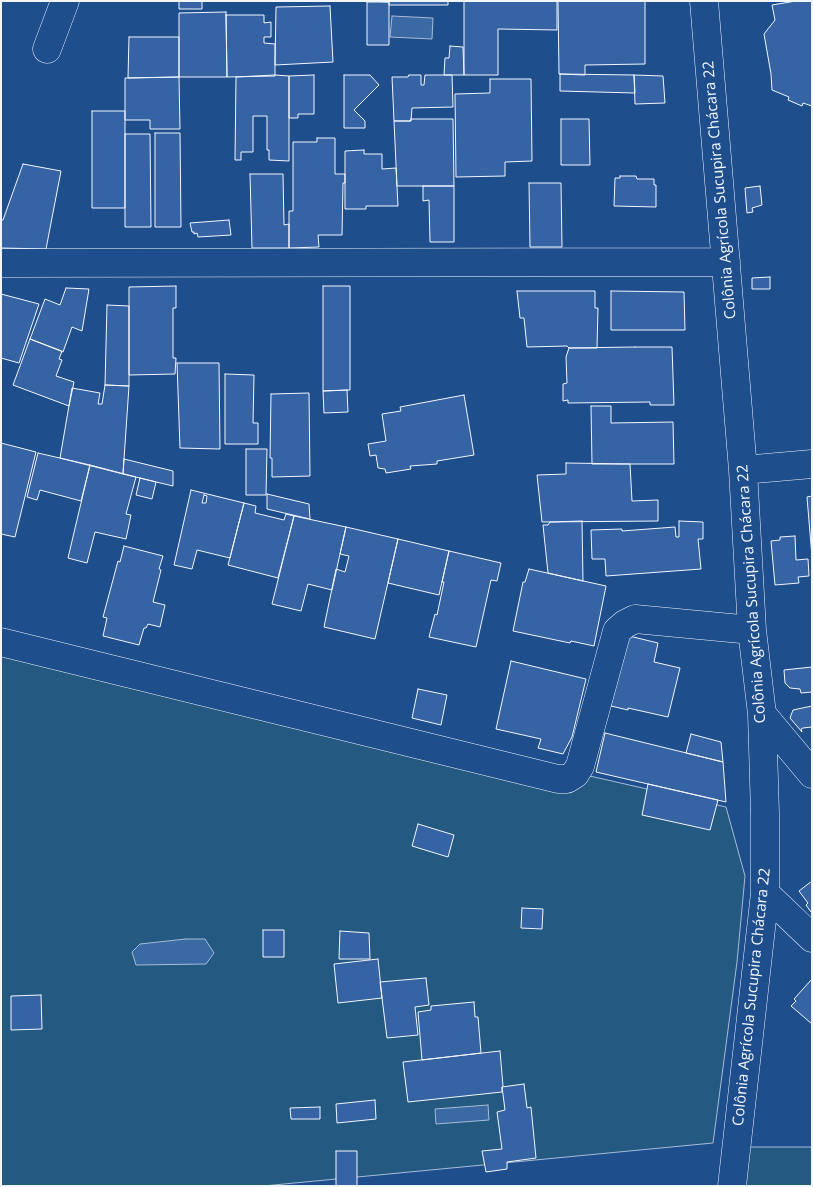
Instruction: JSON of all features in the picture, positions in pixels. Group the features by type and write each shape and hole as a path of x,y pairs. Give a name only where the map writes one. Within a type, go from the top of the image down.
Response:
{"street":[{"path":"47,49 65,1"},
{"name":"Colônia Agrícola Sucupira Chácara 22","path":"704,1 743,470 752,630 762,714 765,814 765,894 732,1186"},
{"path":"1,263 726,262"},
{"path":"743,470 812,464"},
{"path":"1,642 558,779 567,779 575,774 580,766 617,631 625,624 635,619 752,630"},
{"path":"762,714 812,774"},
{"path":"765,894 812,938"}],"shaded area":[{"path":"392,16 433,18 432,39 390,37"},
{"path":"1,642 726,807 745,876 737,962 713,1143 263,1186 1,1186"},
{"path":"205,939 214,953 206,964 136,965 132,952 140,944"},
{"path":"488,1105 489,1120 436,1124 435,1109"},
{"path":"747,1147 812,1147 812,1186 741,1186"}],"building":[{"path":"179,1 202,1 202,9 179,9"},
{"path":"367,1 448,1 448,5 389,5 389,2"},
{"path":"464,1 557,1 557,30 498,29 498,75 464,75"},
{"path":"558,1 645,1 645,64 585,65 585,75 559,74"},
{"path":"796,1 812,1 812,106 803,103 802,106 788,100 789,97 772,90 764,34 775,20 772,5"},
{"path":"367,2 389,2 389,45 367,45"},
{"path":"330,6 333,62 275,65 276,7"},
{"path":"226,12 227,77 179,77 179,13"},
{"path":"226,15 264,15 264,23 271,22 271,37 264,37 264,43 275,44 275,76 227,77"},
{"path":"129,37 179,37 179,77 128,78"},
{"path":"450,46 463,47 464,75 444,75 445,58 449,58"},
{"path":"560,74 634,75 635,93 560,91"},
{"path":"314,75 314,114 298,114 298,118 289,118 289,76"},
{"path":"344,75 370,75 379,85 354,110 365,121 365,128 344,128"},
{"path":"409,75 421,75 421,85 424,85 425,75 452,75 453,107 412,108 411,121 394,121 392,77 408,77"},
{"path":"634,75 663,76 665,103 635,104"},
{"path":"289,76 289,161 269,160 269,150 267,150 267,116 253,116 253,152 241,152 241,160 235,160 236,77"},
{"path":"179,77 180,129 150,129 150,120 125,120 125,78"},
{"path":"490,79 531,79 532,161 505,162 505,176 456,177 455,94 490,93"},
{"path":"92,111 125,111 125,208 92,208"},
{"path":"411,119 453,119 454,186 397,186 394,121 411,121"},
{"path":"561,119 589,119 590,165 561,165"},
{"path":"155,133 180,133 181,227 155,227"},
{"path":"125,134 150,134 151,227 125,227"},
{"path":"317,138 335,138 335,174 345,174 345,183 343,183 342,235 318,235 319,247 289,248 289,211 293,211 293,142 317,142"},
{"path":"364,150 364,154 382,154 382,169 396,168 398,206 366,206 366,209 345,209 345,151"},
{"path":"23,164 61,171 46,249 1,248 1,220 3,220"},
{"path":"250,174 283,174 284,225 289,224 289,248 252,248"},
{"path":"620,176 654,179 654,185 656,185 656,207 614,206 615,178 620,178"},
{"path":"529,183 561,183 562,247 530,247"},
{"path":"423,186 454,186 454,242 430,242 429,200 423,201"},
{"path":"760,186 762,205 752,208 753,212 747,213 745,188"},
{"path":"229,220 231,235 198,237 197,233 194,234 192,232 190,223"},
{"path":"770,277 770,289 752,289 752,278"},
{"path":"176,286 176,308 173,308 173,358 176,358 175,374 129,375 129,287"},
{"path":"323,286 350,286 350,390 323,391"},
{"path":"66,288 89,289 82,331 72,327 63,352 30,339 45,299 60,305"},
{"path":"517,291 595,291 595,308 598,308 597,348 569,348 567,346 527,347 524,318 520,318"},
{"path":"611,291 684,292 685,330 611,330"},
{"path":"1,294 39,304 19,363 1,358"},
{"path":"107,305 129,306 129,386 105,385"},
{"path":"30,339 62,351 59,359 62,360 56,376 74,382 69,406 13,385"},
{"path":"672,347 674,405 650,405 650,402 568,403 568,400 563,401 563,384 567,383 566,357 569,348"},
{"path":"177,363 219,363 220,449 180,448"},
{"path":"225,374 254,375 253,423 258,423 258,444 225,444"},
{"path":"105,385 129,386 123,474 60,458 72,388 100,393 98,404 102,404"},
{"path":"347,390 348,412 324,413 323,391"},
{"path":"309,393 310,476 272,477 272,458 270,458 271,394"},
{"path":"464,395 474,455 437,461 437,464 410,466 411,469 386,473 385,469 378,468 376,455 370,456 368,444 386,441 382,414 401,411 400,407"},
{"path":"591,406 611,406 611,423 673,422 674,464 592,464"},
{"path":"1,443 36,452 15,537 1,534"},
{"path":"246,449 267,449 266,495 246,495"},
{"path":"38,453 90,465 81,501 40,490 37,500 27,497"},
{"path":"124,459 173,471 173,486 123,474"},
{"path":"566,463 630,464 632,501 658,500 658,521 542,522 537,475 566,474"},
{"path":"90,465 136,477 126,514 131,515 126,539 95,532 87,563 68,558"},
{"path":"140,478 156,482 152,499 136,495"},
{"path":"191,490 244,503 230,558 197,550 192,569 174,565","holes":["204,495 207,496 206,503 202,503"]},
{"path":"267,494 309,504 310,519 267,509"},
{"path":"812,496 812,557 807,497"},
{"path":"244,503 256,506 255,513 284,520 286,514 294,516 278,578 228,565"},
{"path":"294,516 346,527 332,590 308,584 301,611 272,604"},
{"path":"582,521 583,581 548,573 543,525 548,525 550,522"},
{"path":"679,521 703,522 703,539 698,539 701,569 606,576 605,559 592,559 591,530 622,529 622,531 675,527 676,537 679,537"},
{"path":"346,527 398,539 375,639 324,627 336,569 345,572 349,556 340,554"},
{"path":"795,536 796,560 808,559 809,576 798,577 799,583 775,585 771,541 780,540 780,537"},
{"path":"398,539 449,551 439,595 388,583"},
{"path":"124,546 163,556 153,602 165,605 160,627 148,624 144,628 139,645 103,636 107,618 103,617"},
{"path":"449,551 501,563 497,581 491,580 476,647 429,637 435,614 437,615"},
{"path":"529,569 606,586 594,646 513,631 523,582 525,582"},
{"path":"625,635 658,643 654,662 680,668 668,717 611,706"},
{"path":"511,661 586,679 572,737 563,754 538,748 541,739 496,729"},
{"path":"812,667 812,692 801,693 800,689 790,688 785,683 784,670"},
{"path":"418,689 447,695 441,725 412,718"},
{"path":"812,706 812,727 801,729 802,732 790,718 793,710"},
{"path":"605,733 723,762 726,802 596,772"},
{"path":"691,734 721,742 723,762 686,753"},
{"path":"648,784 718,800 710,830 642,815"},
{"path":"418,824 454,835 448,857 412,846"},
{"path":"812,881 811,912 806,905 808,903 799,891"},
{"path":"522,908 543,909 542,929 521,928"},
{"path":"263,930 284,930 284,957 263,957"},
{"path":"340,931 369,933 370,959 339,959"},
{"path":"378,959 382,998 338,1003 334,964"},
{"path":"426,978 429,1005 415,1007 418,1035 387,1038 380,982"},
{"path":"812,979 812,1024 791,1006 796,1001 794,999"},
{"path":"41,995 42,1029 11,1030 11,996"},
{"path":"474,1002 475,1017 478,1017 481,1053 422,1060 418,1012 431,1010 431,1006"},
{"path":"500,1051 502,1092 408,1102 403,1062"},
{"path":"524,1084 527,1108 531,1107 536,1158 507,1162 507,1169 486,1172 482,1151 502,1149 497,1112 505,1110 502,1087"},
{"path":"375,1100 376,1119 337,1123 336,1104"},
{"path":"320,1107 320,1119 291,1119 290,1108"},
{"path":"336,1151 357,1151 357,1186 336,1186"}]}
